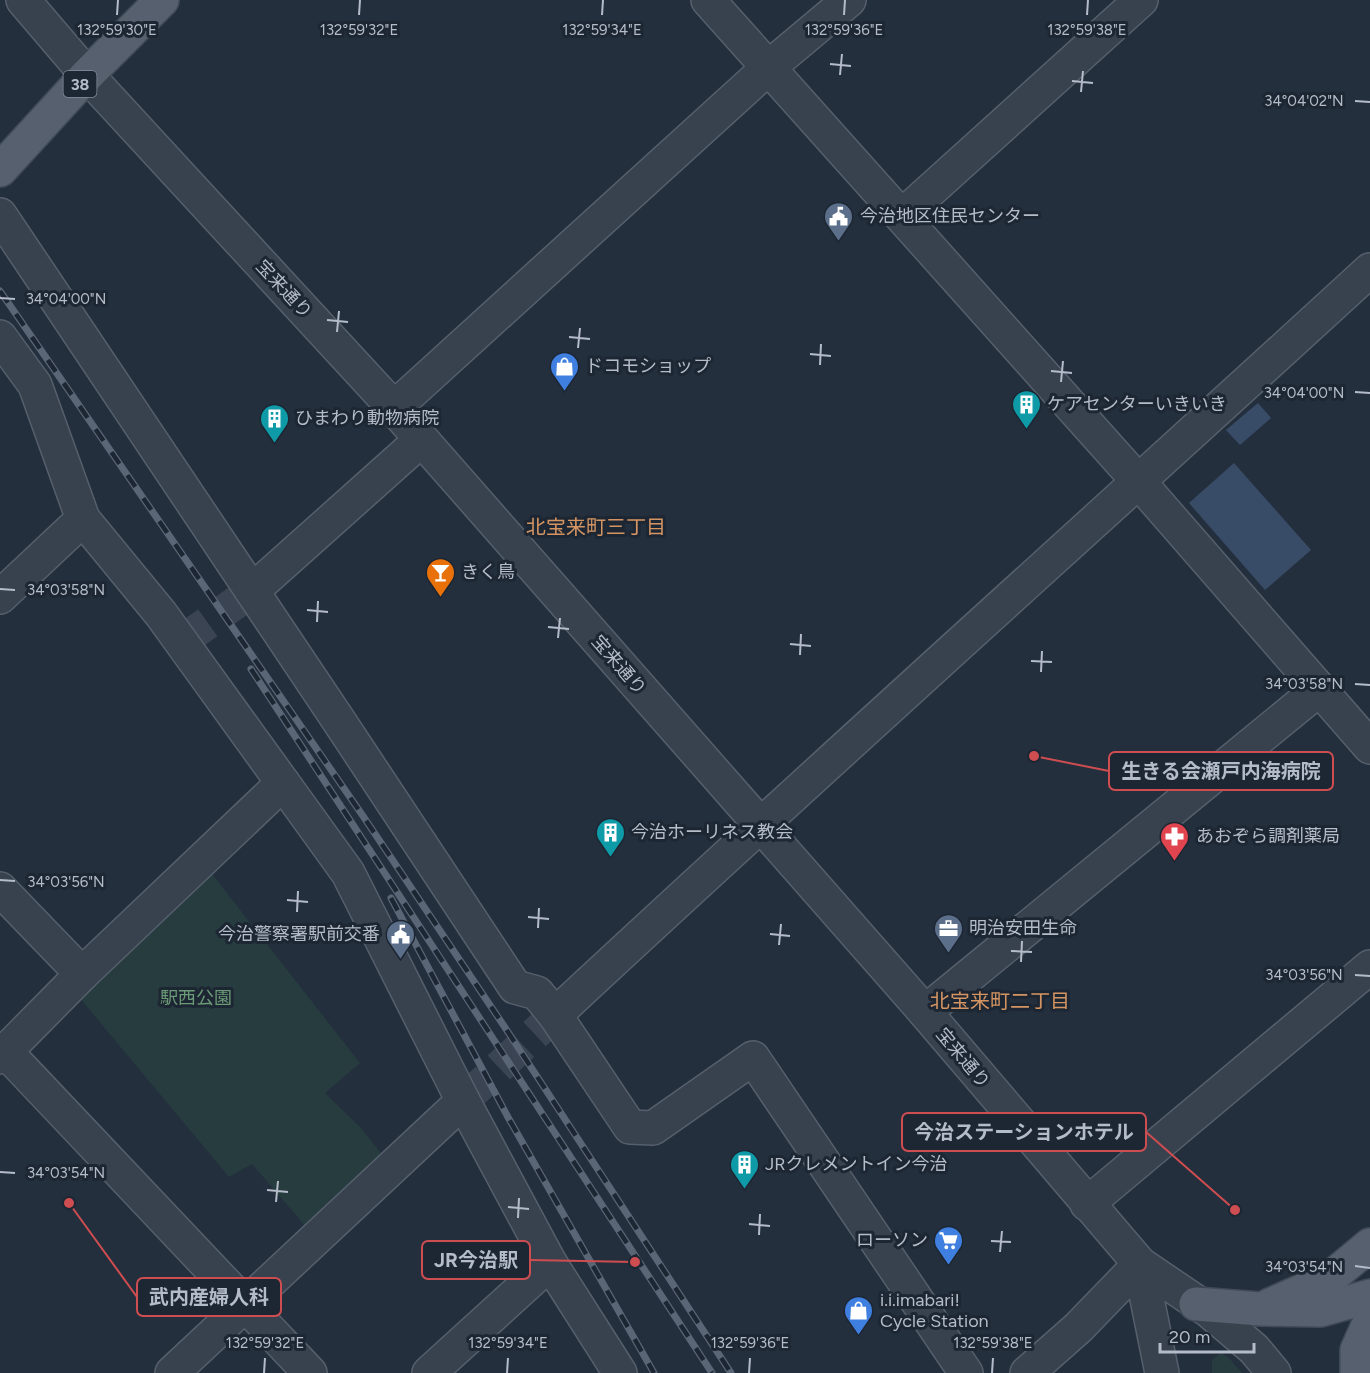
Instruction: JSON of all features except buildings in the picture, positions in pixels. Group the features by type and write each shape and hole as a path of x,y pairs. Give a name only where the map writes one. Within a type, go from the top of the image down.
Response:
{"main road":[{"name":"38","path":"0,170 87,75 162,0"},
{"path":"1260,1309 1329,1279 1370,1245"},
{"path":"1196,1304 1260,1309 1321,1310 1370,1296"},
{"path":"1357,1373 1357,1350 1370,1321"}],"street":[{"name":"宝来通り","path":"23,0 87,75 394,408 925,1012 1140,1264 1208,1310 1254,1349 1274,1373"},
{"path":"708,0 1139,482 1370,747"},
{"path":"394,408 768,68 849,0"},
{"path":"902,216 1141,0"},
{"path":"0,215 515,987 537,993 555,1015 630,1127 653,1128 753,1058 966,1373"},
{"path":"555,1015 759,825 1370,270"},
{"path":"0,337 35,385 83,519 161,614 348,873 463,1101 550,1263 620,1373"},
{"path":"252,591 421,440"},
{"path":"0,597 83,519"},
{"path":"925,1012 1318,690"},
{"path":"283,783 82,974 3,1054 310,1373"},
{"path":"0,889 82,974"},
{"path":"1087,1204 1370,967"},
{"path":"172,1373 463,1101"},
{"path":"429,1373 550,1263"},
{"path":"1027,1373 1077,1328 1140,1264"},
{"path":"1140,1264 1162,1373"}],"green space":[{"name":"駅西公園","path":"205,865 360,1063 325,1093 360,1127 388,1162 313,1235 252,1164 229,1177 73,990"},
{"path":"1221,1353 1229,1358 1242,1373 1212,1373 1212,1360"}],"water":[{"path":"1258,403 1271,418 1240,445 1226,430"},
{"path":"1234,463 1311,550 1265,590 1189,503"}],"tunnel":[{"path":"181,642 252,591"},
{"path":"463,1101 555,1015"}],"railway":[{"path":"0,291 363,816 504,1026 731,1373"},
{"path":"251,669 712,1373"},
{"path":"391,898 509,1119 654,1373"}],"place":[{"name":"今治地区住民センター","path":"839,242"},
{"name":"ドコモショップ","path":"564,392"},
{"name":"ケアセンターいきいき","path":"1026,430"},
{"name":"ひまわり動物病院","path":"274,444"},
{"name":"きく鳥","path":"440,598"},
{"name":"生きる会瀬戸内海病院","path":"1034,756"},
{"name":"今治ホーリネス教会","path":"610,858"},
{"name":"あおぞら調剤薬局","path":"1175,862"},
{"name":"明治安田生命","path":"948,954"},
{"name":"今治警察署駅前交番","path":"401,960"},
{"name":"JRクレメントイン今治","path":"744,1190"},
{"name":"武内産婦人科","path":"69,1203"},
{"name":"今治ステーションホテル","path":"1235,1210"},
{"name":"JR今治駅","path":"635,1262"},
{"name":"ローソン","path":"949,1266"},
{"name":"i.i.imabari! Cycle Station","path":"859,1336"}],"district":[{"name":"北宝来町三丁目","path":"596,527"},
{"name":"北宝来町二丁目","path":"1000,1001"}]}
